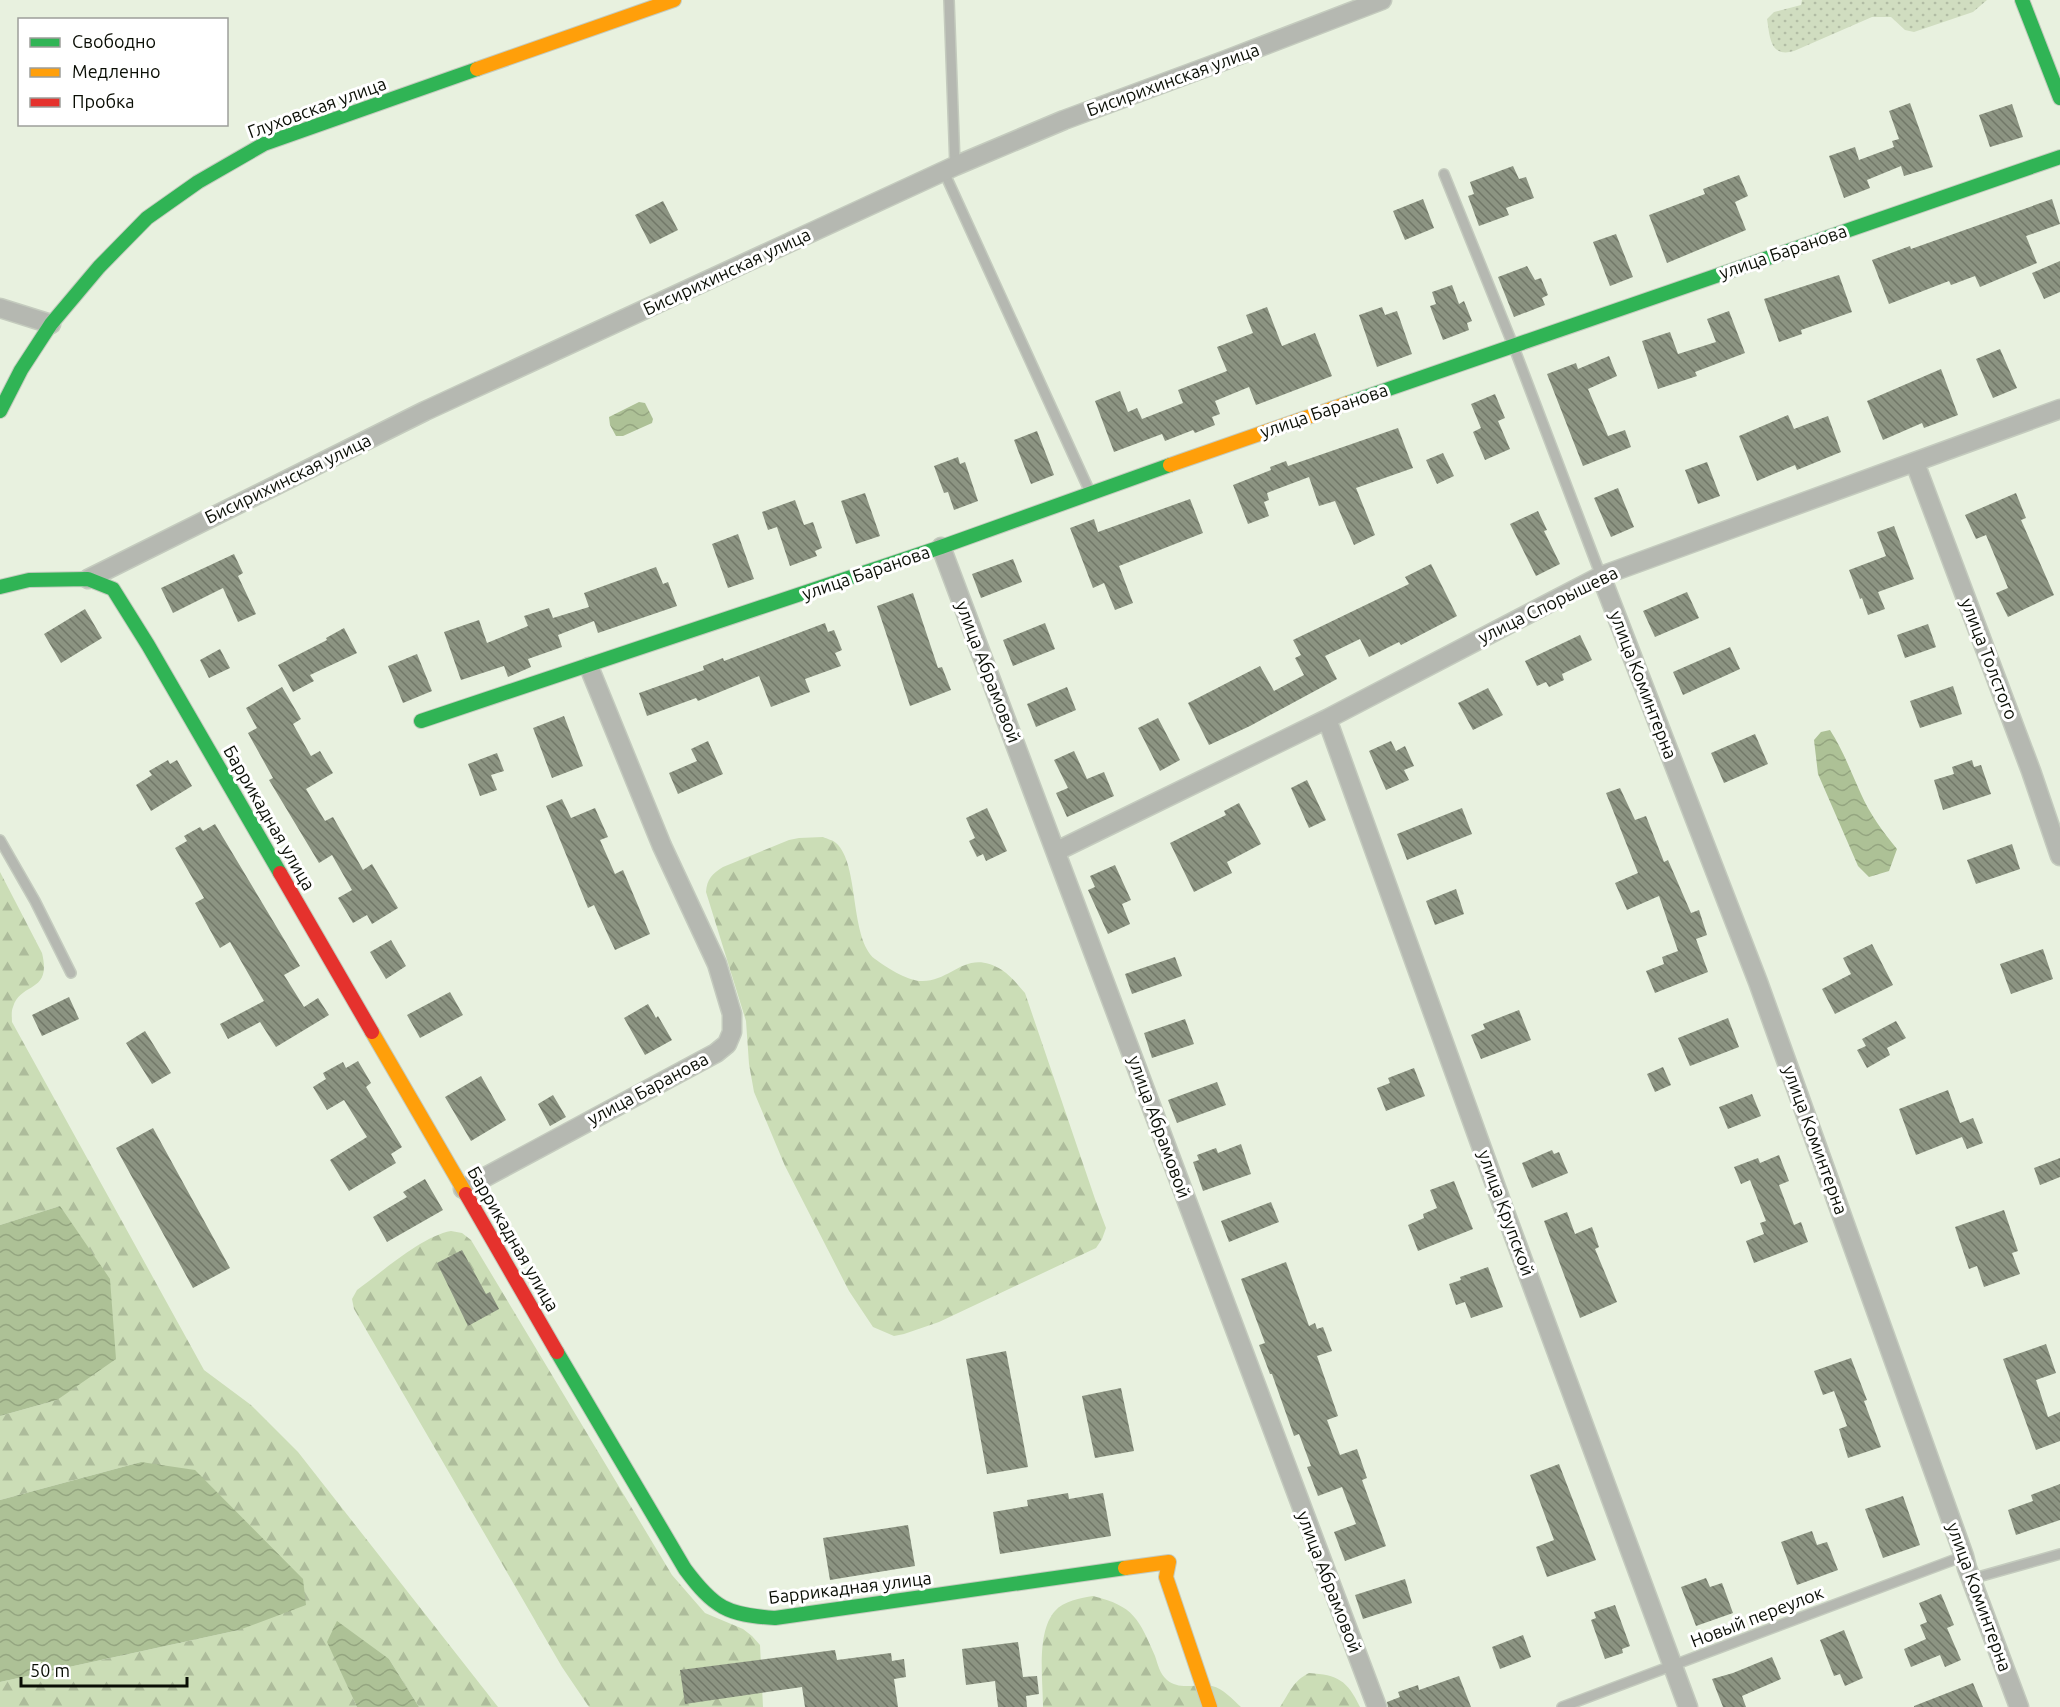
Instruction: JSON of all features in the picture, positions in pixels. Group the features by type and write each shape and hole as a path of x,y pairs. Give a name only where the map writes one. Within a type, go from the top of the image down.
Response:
{"street":[{"name":"Глуховская улица","path":"0,411 21,370 51,324 99,267 147,218 198,182 264,144 674,0"},
{"name":"Бисирихинская улица","path":"88,579 425,411 949,169 1064,120 1382,0"},
{"path":"2022,0 2060,98"},
{"name":"улица Баранова","path":"422,721 941,547 1513,345 2060,157"},
{"path":"0,308 51,324"},
{"name":"улица Спорышева","path":"1057,851 1327,719 1601,576 2060,410"},
{"name":"улица Толстого","path":"1915,463 2031,771 2060,856"},
{"name":"улица Абрамовой","path":"941,547 1377,1707"},
{"name":"улица Коминтерна","path":"1601,576 1758,981 1971,1579 2019,1707"},
{"name":"Баррикадная улица","path":"0,587 29,580 88,579 113,589 148,645 655,1520 701,1591 725,1609 748,1616 775,1618 1169,1562 1166,1577 1209,1707"},
{"name":"улица Баранова","path":"463,1189 716,1053 726,1044 732,1032 732,1014 717,964 662,846 588,667"},
{"name":"улица Крупской","path":"1327,719 1502,1204 1688,1707"}],"lane":[{"path":"949,0 949,169 1090,493"},
{"path":"1444,174 1513,345 1601,576"},
{"path":"0,840 35,901 71,973"},
{"path":"1971,1579 2060,1554"},
{"name":"Новый переулок","path":"1562,1707 1964,1556"}],"green space":[{"path":"823,837 835,842 844,853 849,867 861,935 867,949 875,959 903,976 920,981 941,977 968,964 978,962 989,964 1005,972 1025,993 1106,1228 1096,1248 939,1322 894,1336 873,1327 849,1291 785,1166 754,1092 749,1064 746,1021 706,892 711,877 723,867 789,840"},
{"path":"0,872 42,953 44,966 43,975 39,981 17,999 12,1009 12,1022 204,1370 251,1405 298,1452 498,1707 419,1707 389,1659 328,1642 357,1707 0,1707 0,1682 239,1630 141,1462 0,1500 0,1416 57,1400 60,1206 0,1225"},
{"path":"451,1231 462,1233 471,1240 672,1575 705,1613 743,1629 760,1645 763,1707 589,1707 562,1667 354,1309 352,1299 357,1290 415,1247"},
{"path":"1093,1596 1118,1604 1133,1616 1144,1632 1161,1672 1167,1680 1177,1685 1216,1687 1241,1707 1043,1707 1042,1657 1045,1631 1049,1620 1063,1605 1073,1600"},
{"path":"1309,1673 1327,1675 1346,1685 1360,1707 1280,1707 1295,1683"}],"shaded area":[{"path":"1802,0 1987,0 1973,12 1914,32 1905,30 1891,17 1872,17 1794,51 1780,51 1773,44 1767,19 1774,12 1801,5"}],"water":[{"path":"639,402 645,403 653,419 652,423 623,436 616,436 610,425 609,417"},
{"path":"1830,730 1868,809 1897,849 1889,871 1869,877 1858,866 1818,774 1814,740 1821,732"},
{"path":"60,1206 110,1279 116,1359 57,1400 0,1416 0,1225"},
{"path":"141,1462 195,1470 303,1579 306,1605 239,1630 0,1682 0,1500"},
{"path":"337,1621 389,1659 419,1707 357,1707 327,1642"}],"building":[{"path":"1910,103 1933,167 1904,176 1901,166 1867,180 1870,188 1844,198 1829,156 1855,147 1859,160 1894,147 1892,141 1899,139 1889,111"},
{"path":"2012,104 2023,137 1990,147 1979,115"},
{"path":"1513,166 1519,179 1526,177 1534,198 1506,208 1509,215 1479,226 1468,196 1474,194 1470,182"},
{"path":"1739,175 1748,196 1735,202 1746,230 1667,263 1649,215 1705,194 1703,189"},
{"path":"1423,199 1434,228 1405,240 1393,211"},
{"path":"2052,199 2060,224 2026,236 2037,263 1980,287 1975,276 1951,285 1949,281 1889,304 1872,260 1910,246 1911,249"},
{"path":"663,201 678,230 650,244 635,215"},
{"path":"1616,234 1633,277 1610,286 1593,242"},
{"path":"2060,261 2060,292 2044,299 2032,273"},
{"path":"1527,266 1535,280 1541,278 1548,295 1542,298 1545,305 1514,317 1498,277"},
{"path":"1839,275 1852,312 1801,330 1802,334 1779,342 1764,299"},
{"path":"1452,285 1459,304 1464,301 1472,321 1467,323 1469,330 1443,340 1430,306 1436,304 1432,292"},
{"path":"1267,307 1282,346 1315,333 1332,376 1256,405 1249,387 1215,401 1220,414 1212,417 1215,425 1195,433 1193,430 1165,441 1162,434 1114,452 1095,401 1120,391 1128,412 1137,408 1142,419 1183,403 1178,390 1227,371 1217,347 1253,333 1246,315"},
{"path":"1382,307 1385,315 1397,311 1412,354 1377,367 1359,315"},
{"path":"1729,311 1745,353 1695,372 1697,376 1658,389 1642,341 1670,332 1678,354 1716,342 1707,319"},
{"path":"2000,349 2017,388 1993,398 1976,359"},
{"path":"1609,356 1617,376 1588,389 1608,436 1625,430 1631,447 1583,466 1547,374 1576,363 1578,369"},
{"path":"1941,369 1958,415 1924,428 1922,423 1883,440 1867,401"},
{"path":"1495,394 1505,418 1498,421 1510,449 1485,460 1473,432 1481,428 1471,404"},
{"path":"1788,415 1794,429 1828,416 1841,452 1797,470 1795,465 1757,481 1739,436"},
{"path":"1398,428 1413,468 1356,488 1375,535 1354,545 1335,501 1319,506 1309,477 1267,493 1269,500 1264,502 1269,516 1248,524 1233,485 1271,470 1270,467 1286,461 1288,466"},
{"path":"1037,431 1054,475 1031,484 1014,440"},
{"path":"1443,453 1454,476 1437,484 1426,460"},
{"path":"958,457 960,464 965,462 978,501 954,510 948,492 944,493 934,466"},
{"path":"1707,462 1720,496 1698,504 1685,470"},
{"path":"1618,488 1634,527 1611,537 1594,498"},
{"path":"865,493 880,536 856,544 841,501"},
{"path":"2016,493 2026,518 2021,520 2054,595 2008,617 1996,593 2008,588 1986,535 1976,539 1965,515"},
{"path":"1190,499 1203,533 1119,566 1133,603 1115,610 1104,583 1093,588 1070,528 1094,519 1098,532"},
{"path":"795,500 804,525 813,522 822,548 815,551 817,556 790,566 777,527 768,530 762,512"},
{"path":"1538,511 1547,530 1544,531 1560,564 1536,576 1510,524"},
{"path":"1894,526 1914,579 1878,592 1885,609 1868,615 1849,570 1886,556 1877,532"},
{"path":"738,534 754,579 728,588 712,544"},
{"path":"234,554 243,573 238,576 256,614 238,622 223,588 173,613 161,588"},
{"path":"1013,559 1022,582 981,598 972,574"},
{"path":"1431,564 1457,616 1401,645 1399,642 1369,657 1360,639 1325,656 1337,679 1250,726 1209,745 1188,703 1260,666 1274,691 1304,675 1295,658 1301,655 1293,640 1409,584 1405,577"},
{"path":"656,567 663,584 668,582 677,606 598,633 594,621 558,635 562,647 528,659 531,667 508,677 504,666 461,680 444,632 479,620 487,643 528,626 524,616 549,608 553,618 589,607 584,593"},
{"path":"1687,592 1699,618 1655,637 1643,611"},
{"path":"913,593 938,668 942,667 951,690 910,706 877,606"},
{"path":"85,609 102,638 61,663 44,634"},
{"path":"825,623 828,632 834,630 842,650 835,653 841,666 805,679 810,692 771,707 759,676 698,701 696,698 647,716 639,693 704,670 703,666 723,658 724,661"},
{"path":"1045,623 1055,649 1013,666 1003,640"},
{"path":"1928,624 1936,647 1905,658 1897,635"},
{"path":"344,628 357,653 310,675 314,681 293,692 278,665 327,640 326,638"},
{"path":"1580,635 1592,660 1562,674 1564,680 1549,687 1546,682 1537,686 1525,661"},
{"path":"1730,647 1740,669 1683,695 1673,672"},
{"path":"220,649 230,668 209,678 200,660"},
{"path":"417,654 432,691 403,703 388,666"},
{"path":"1953,686 1962,714 1920,728 1910,701"},
{"path":"282,687 301,719 293,724 311,756 320,751 333,773 306,789 325,821 333,817 363,870 372,864 398,908 372,924 367,915 353,923 338,898 352,890 332,855 319,863 269,780 273,778 248,733 257,728 246,708"},
{"path":"1067,687 1076,710 1036,727 1027,704"},
{"path":"1488,688 1503,715 1473,730 1458,703"},
{"path":"564,716 583,766 552,778 533,728"},
{"path":"1158,718 1180,760 1160,771 1138,728"},
{"path":"1755,734 1768,764 1724,783 1711,753"},
{"path":"708,741 723,774 678,794 669,773 697,761 691,749"},
{"path":"1391,741 1396,751 1405,746 1414,766 1404,770 1409,780 1386,790 1369,751"},
{"path":"1074,751 1087,779 1104,772 1114,796 1067,817 1056,793 1068,788 1054,760"},
{"path":"497,753 504,771 491,775 497,790 480,796 468,764"},
{"path":"168,760 170,764 177,760 192,786 151,811 136,785 152,775 149,771"},
{"path":"1972,760 1974,767 1981,765 1991,794 1943,810 1934,780 1954,774 1952,767"},
{"path":"1307,780 1326,820 1309,828 1291,788"},
{"path":"1620,788 1635,820 1646,816 1664,862 1668,860 1691,913 1699,910 1707,935 1696,939 1708,972 1655,993 1646,971 1664,964 1662,957 1678,951 1659,896 1627,910 1615,883 1638,873 1606,793"},
{"path":"562,799 571,818 595,808 608,837 600,840 615,874 623,870 650,934 615,950 594,905 588,908 546,806"},
{"path":"1239,803 1261,844 1227,862 1232,873 1194,892 1170,843 1226,815 1224,811"},
{"path":"987,808 1007,851 986,861 983,854 977,857 969,841 975,838 966,818"},
{"path":"1462,808 1472,834 1407,860 1397,834"},
{"path":"215,824 300,966 284,975 304,1007 318,998 329,1015 276,1047 260,1022 228,1039 220,1024 264,1001 230,942 220,948 195,903 204,898 175,848 187,841 184,836 200,827 203,831"},
{"path":"2012,844 2020,869 1976,884 1967,860"},
{"path":"1115,865 1131,900 1122,904 1130,924 1108,934 1088,890 1095,887 1090,876"},
{"path":"1456,889 1464,914 1435,925 1426,901"},
{"path":"391,940 406,966 386,979 370,952"},
{"path":"1872,944 1893,985 1835,1014 1822,989 1851,974 1843,958"},
{"path":"2043,949 2053,979 2011,994 2000,964"},
{"path":"1175,957 1182,976 1132,994 1125,974"},
{"path":"450,992 463,1015 420,1038 407,1015"},
{"path":"69,997 79,1019 42,1036 32,1015"},
{"path":"648,1004 672,1040 645,1055 624,1018"},
{"path":"1519,1010 1531,1040 1481,1059 1471,1035 1485,1029 1483,1024"},
{"path":"1728,1018 1739,1047 1690,1066 1678,1038"},
{"path":"1185,1019 1194,1044 1152,1058 1144,1033"},
{"path":"1896,1021 1906,1038 1887,1048 1890,1055 1867,1068 1857,1050 1866,1046 1862,1039"},
{"path":"145,1031 171,1073 152,1084 126,1043"},
{"path":"358,1061 371,1083 366,1087 402,1147 391,1154 396,1163 349,1191 330,1160 367,1137 344,1100 327,1110 313,1087 326,1079 323,1073 343,1062 346,1068"},
{"path":"1663,1067 1671,1085 1655,1092 1647,1074"},
{"path":"1414,1068 1425,1096 1386,1111 1377,1088 1390,1083 1388,1078"},
{"path":"481,1076 506,1120 471,1141 445,1097"},
{"path":"1217,1082 1226,1105 1177,1123 1168,1100"},
{"path":"1948,1090 1960,1123 1973,1118 1983,1143 1967,1149 1962,1137 1916,1155 1899,1109"},
{"path":"1752,1094 1761,1116 1728,1129 1719,1107"},
{"path":"553,1095 566,1117 550,1126 538,1104"},
{"path":"153,1128 230,1268 193,1288 116,1148"},
{"path":"1241,1144 1251,1174 1203,1191 1193,1162 1199,1160 1197,1155 1216,1148 1218,1153"},
{"path":"1552,1150 1554,1154 1559,1152 1568,1173 1532,1188 1522,1163"},
{"path":"1779,1155 1789,1181 1779,1185 1794,1225 1801,1222 1808,1242 1754,1263 1746,1241 1764,1234 1760,1223 1766,1221 1750,1180 1741,1184 1734,1167 1758,1158 1760,1163"},
{"path":"2060,1158 2060,1177 2040,1185 2034,1168"},
{"path":"425,1179 443,1210 387,1242 373,1217 407,1197 403,1192"},
{"path":"1454,1181 1473,1229 1418,1251 1408,1225 1424,1218 1423,1214 1437,1208 1430,1190"},
{"path":"1271,1202 1279,1222 1229,1242 1221,1221"},
{"path":"2004,1210 2018,1251 2012,1253 2020,1274 1984,1287 1977,1266 1969,1269 1955,1227"},
{"path":"1567,1212 1575,1234 1592,1227 1599,1247 1595,1249 1617,1302 1580,1318 1544,1221"},
{"path":"462,1250 486,1294 490,1292 499,1309 468,1326 437,1263"},
{"path":"1286,1262 1309,1326 1315,1323 1317,1329 1323,1327 1332,1351 1317,1356 1338,1416 1327,1420 1340,1455 1357,1449 1367,1478 1362,1480 1386,1546 1345,1561 1334,1532 1356,1524 1342,1487 1318,1496 1307,1467 1311,1466 1299,1434 1294,1436 1259,1345 1265,1343 1241,1279"},
{"path":"1488,1267 1503,1307 1471,1318 1465,1302 1456,1305 1449,1284 1461,1280 1460,1277"},
{"path":"2046,1344 2056,1373 2036,1380 2048,1417 2060,1412 2060,1441 2036,1450 2003,1359"},
{"path":"1006,1351 1028,1467 987,1474 966,1359"},
{"path":"1851,1358 1881,1447 1848,1458 1839,1429 1847,1426 1834,1391 1823,1395 1814,1371"},
{"path":"1121,1388 1134,1451 1095,1458 1082,1396"},
{"path":"1559,1464 1596,1560 1547,1577 1536,1547 1554,1540 1530,1475"},
{"path":"2060,1484 2060,1520 2016,1535 2008,1510 2033,1501 2031,1495"},
{"path":"1068,1493 1069,1499 1103,1493 1111,1536 1000,1554 993,1512 1028,1506 1027,1500"},
{"path":"1903,1496 1920,1545 1883,1558 1865,1509"},
{"path":"908,1525 915,1566 830,1580 823,1538"},
{"path":"1812,1531 1817,1545 1827,1542 1838,1570 1797,1585 1781,1542"},
{"path":"1706,1578 1710,1587 1722,1583 1733,1613 1696,1626 1681,1587"},
{"path":"1405,1579 1412,1603 1363,1619 1355,1595"},
{"path":"1941,1594 1954,1625 1947,1628 1961,1660 1945,1667 1940,1655 1911,1667 1904,1649 1926,1639 1920,1625 1927,1622 1919,1603"},
{"path":"1615,1605 1630,1646 1622,1649 1623,1653 1605,1659 1591,1620 1596,1618 1594,1612"},
{"path":"1844,1630 1863,1678 1845,1686 1840,1674 1834,1676 1820,1640"},
{"path":"1523,1635 1531,1657 1500,1669 1492,1647"},
{"path":"1018,1642 1023,1677 1037,1676 1039,1694 1026,1696 1027,1707 998,1707 995,1681 966,1685 962,1649"},
{"path":"835,1650 837,1660 891,1653 892,1661 904,1659 906,1677 894,1679 898,1707 805,1707 802,1687 685,1704 680,1670"},
{"path":"1772,1657 1781,1679 1742,1696 1746,1707 1723,1707 1712,1679"},
{"path":"1459,1676 1471,1707 1388,1707 1387,1702 1400,1697 1398,1692 1418,1685 1419,1690"},
{"path":"1973,1683 1983,1707 1914,1707 1914,1706"}],"traffic: fast":[{"path":"2022,0 2060,98"},
{"path":"0,411 21,370 51,324 99,267 147,218 198,182 264,144 477,69"},
{"path":"1348,403 2060,157"},
{"path":"421,721 941,547 1170,465"},
{"path":"0,587 29,580 88,579 113,589 280,873"},
{"path":"557,1352 685,1569 714,1601 733,1611 745,1615 775,1618 1125,1568"}],"traffic: slow":[{"path":"477,69 674,0"},
{"path":"1170,465 1348,403"},
{"path":"372,1032 466,1194"},
{"path":"1125,1568 1169,1562 1166,1577 1210,1707"}],"traffic: jam":[{"path":"280,873 372,1032"},
{"path":"466,1194 557,1352"}]}
